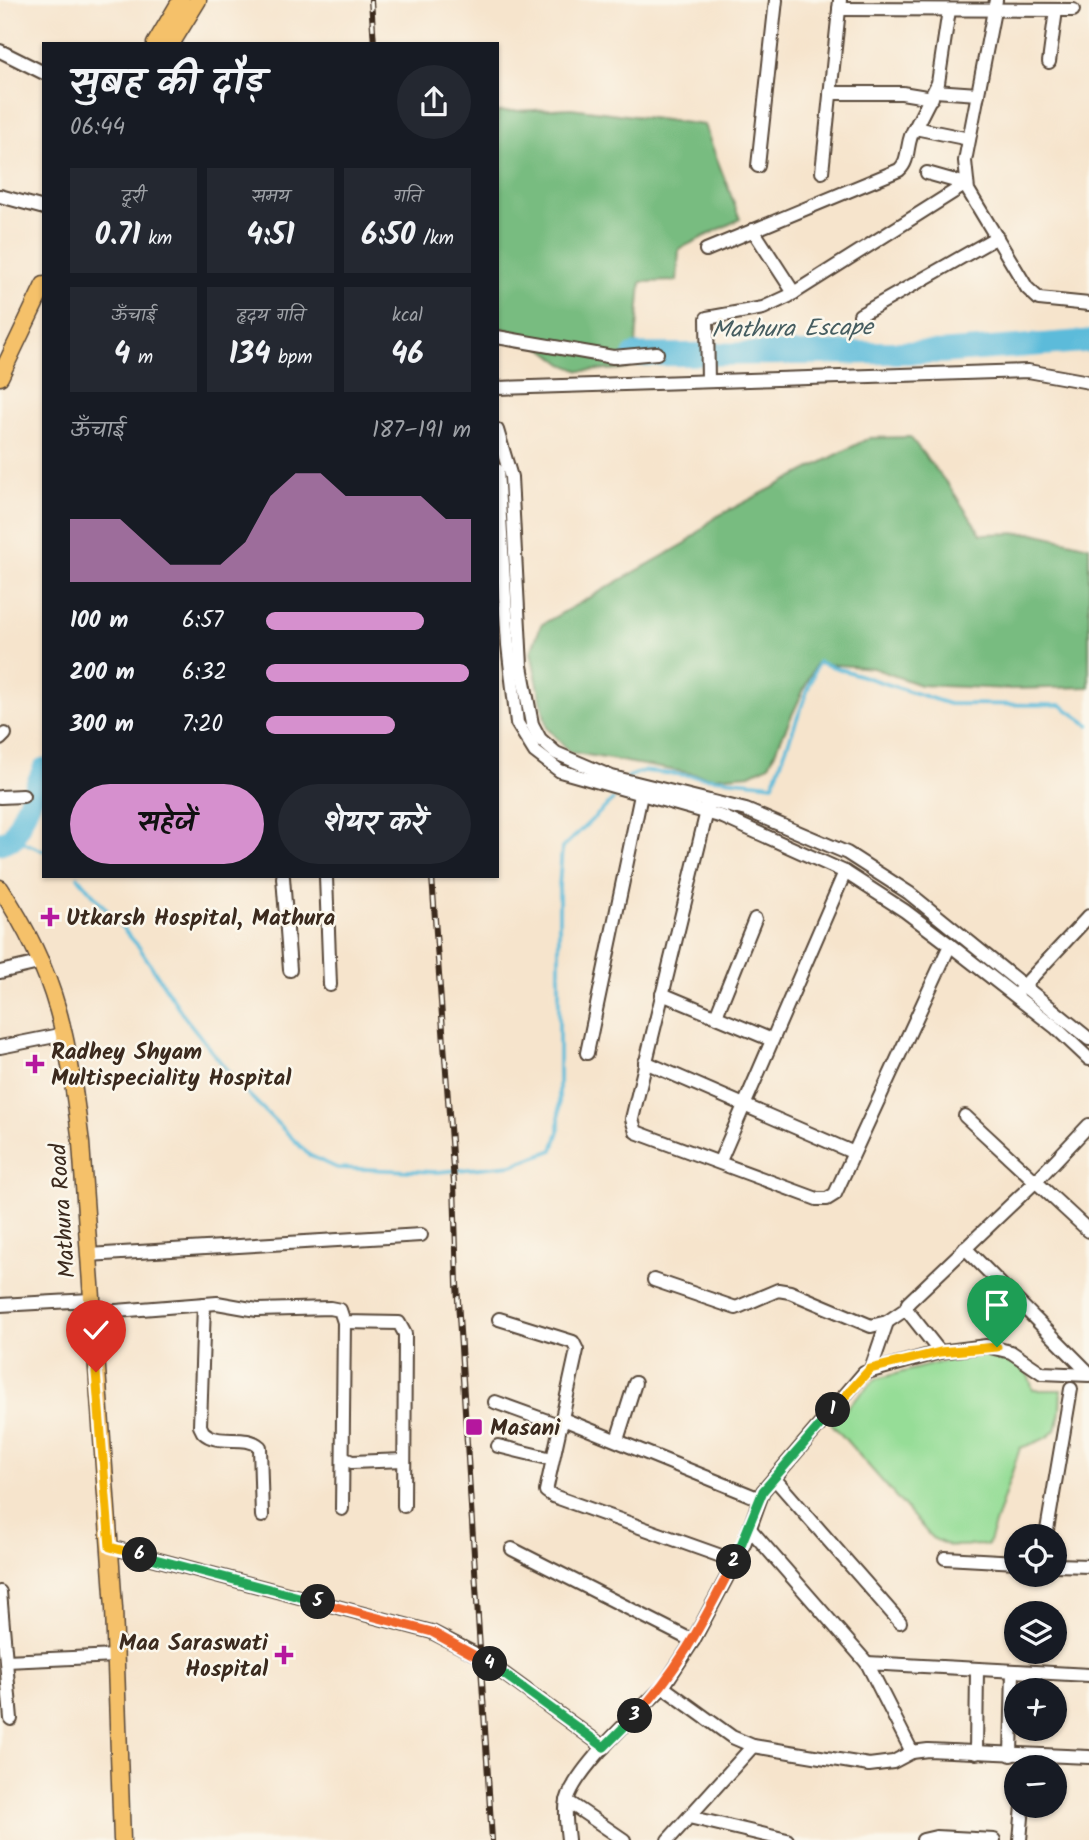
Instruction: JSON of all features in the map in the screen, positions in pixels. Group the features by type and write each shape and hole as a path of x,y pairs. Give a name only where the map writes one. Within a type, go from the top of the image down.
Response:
{"main road":[{"path":"165,40 181,0"},
{"path":"165,40 198,0"},
{"path":"0,377 42,289"},
{"name":"Mathura Road","path":"0,888 43,962 58,1003 81,1143 110,1547 122,1840"}],"street":[{"path":"758,166 776,0"},
{"path":"822,172 839,5 949,10 995,5 1073,10"},
{"path":"995,5 965,161 966,184 1027,288 1039,299 1089,304"},
{"path":"706,250 898,170 906,161 908,141 934,95 949,10"},
{"path":"1049,62 1056,10"},
{"path":"0,51 42,73"},
{"path":"830,93 978,94"},
{"path":"915,128 969,139"},
{"path":"927,173 966,184"},
{"path":"708,382 707,318 764,308 794,293 966,184"},
{"path":"0,196 42,207"},
{"path":"753,230 794,293"},
{"path":"860,315 997,237"},
{"path":"499,337 613,357 657,353"},
{"path":"499,388 1028,371 1089,382"},
{"path":"499,437 511,478 521,666 533,724 540,739 555,753 642,790"},
{"path":"499,502 508,645 517,723 536,752 561,771 708,807 746,810 847,853 909,893 1089,1039"},
{"path":"587,1053 642,790"},
{"path":"0,797 23,796"},
{"path":"708,807 723,817 845,872 905,911 1055,1027 1089,1059"},
{"path":"708,807 632,1119 636,1132 817,1199 827,1199 835,1194 852,1152 950,945"},
{"path":"720,1161 845,872"},
{"path":"284,878 290,970"},
{"path":"326,878 330,985"},
{"path":"1015,996 1089,916"},
{"path":"716,1016 755,919"},
{"path":"0,972 43,962"},
{"path":"662,994 772,1040"},
{"path":"0,1047 65,1034"},
{"path":"645,1062 852,1152"},
{"path":"965,1115 1089,1231"},
{"path":"654,1280 726,1306 746,1305 778,1290 790,1292 871,1326 887,1322 906,1309 908,1303 1035,1182 1089,1125"},
{"path":"88,1255 421,1236"},
{"path":"965,1248 1089,1374"},
{"path":"204,1304 200,1426 203,1433 213,1439 252,1441 260,1447 262,1516"},
{"path":"0,1305 204,1304 257,1310 340,1310 344,1322 342,1509"},
{"path":"906,1309 940,1352"},
{"path":"499,1319 573,1342 576,1346 577,1357 545,1486 552,1496 735,1561"},
{"path":"344,1322 391,1322 399,1323 403,1328 404,1506"},
{"path":"568,1840 567,1801 575,1784 604,1747 663,1687 693,1641 735,1561 760,1499 774,1478 870,1369 887,1322"},
{"path":"870,1369 940,1352 997,1347 1042,1373 1089,1374"},
{"path":"617,1440 635,1383"},
{"path":"1048,1524 1071,1390"},
{"path":"495,1402 617,1440 760,1499"},
{"path":"498,1446 552,1459"},
{"path":"343,1458 352,1461 404,1460"},
{"path":"774,1478 900,1622"},
{"path":"750,1529 867,1663 912,1752"},
{"path":"110,1547 432,1632 481,1657 604,1747"},
{"path":"512,1549 693,1641"},
{"path":"945,1558 1004,1561"},
{"path":"1067,1565 1089,1566"},
{"path":"0,1592 12,1719"},
{"path":"4,1653 116,1656"},
{"path":"867,1663 1089,1675"},
{"path":"976,1753 977,1669"},
{"path":"663,1687 732,1737 752,1746 869,1765 893,1762 912,1752 928,1750 1011,1755 1013,1671"},
{"path":"668,1840 752,1746"},
{"path":"1067,1759 1089,1758"},
{"path":"567,1801 624,1840"},
{"path":"689,1816 788,1840"},
{"path":"1020,1840 1022,1818"},
{"path":"923,1840 936,1837 994,1840"}],"green space":[{"path":"571,108 704,125 740,219 679,249 677,281 641,282 636,343 627,369 580,371 563,364 524,334 499,328 499,112"},
{"path":"910,437 952,490 981,534 1034,533 1089,546 1089,687 1008,689 920,685 873,668 816,663 769,765 750,774 712,777 570,752 547,728 531,652 541,625 686,543 714,518 869,438"},
{"path":"1002,1353 1013,1355 1029,1377 1033,1390 1061,1390 1058,1423 1050,1435 1020,1448 988,1545 949,1546 932,1538 831,1423 876,1379 961,1357"}],"waterway":[{"name":"Mathura Escape","path":"634,355 945,352 1089,341"},
{"path":"628,777 643,771 773,784 818,662 949,704 1061,705 1089,725"},
{"name":"Mathura Escape","path":"0,843 13,838 42,773"},
{"path":"79,878 139,947 184,1016 238,1084 309,1155 337,1168 437,1172 512,1165 553,1150 559,1131 559,887 562,848 613,800"},
{"path":"13,838 42,850"}],"railway":[{"path":"371,0 374,42"},
{"path":"432,878 454,1183 457,1284 492,1840"}],"place":[{"name":"Utkarsh Hospital, Mathura","path":"50,917"},
{"name":"Radhey Shyam Multispeciality Hospital","path":"35,1064"},
{"name":"Masani","path":"474,1427"},
{"name":"Maa Saraswati Hospital","path":"284,1655"}],"route":[{"path":"96,1372 110,1547 432,1632 481,1657 604,1747 663,1687 693,1641 743,1547 763,1491 864,1373 870,1369 940,1352 997,1347"}]}
